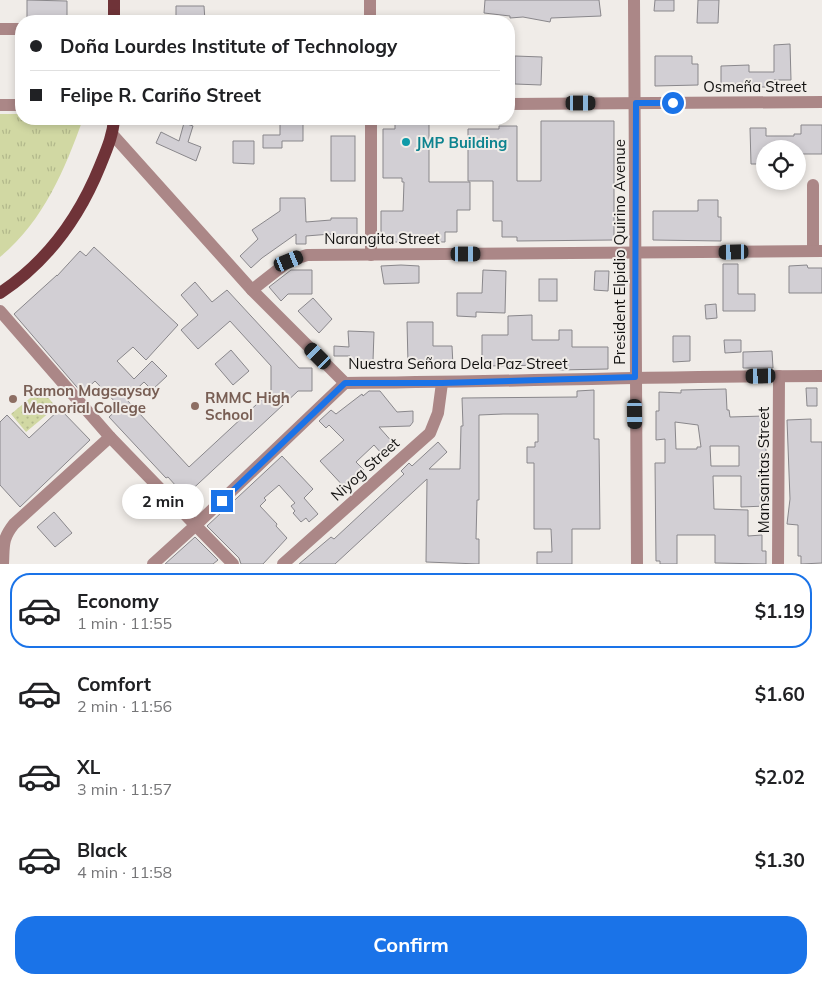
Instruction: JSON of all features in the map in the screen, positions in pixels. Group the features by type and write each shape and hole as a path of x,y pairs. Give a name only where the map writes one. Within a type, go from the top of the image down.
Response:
{"main road":[{"path":"114,0 114,15"},
{"path":"0,293 43,258 70,226 91,188 112,134 113,125"}],"street":[{"path":"370,0 370,15"},
{"name":"President Elpidio Quirino Avenue","path":"634,0 637,564"},
{"path":"0,29 15,29"},
{"name":"Osmeña Street","path":"515,104 822,102"},
{"path":"0,105 15,105"},
{"path":"371,125 371,255"},
{"name":"Nuestra Señora Dela Paz Street","path":"112,134 252,290 345,383 442,383 635,377 822,376"},
{"path":"814,185 817,251"},
{"name":"Narangita Street","path":"252,290 289,261 315,254 817,251"},
{"path":"0,312 110,436 233,564"},
{"name":"Mansanitas Street","path":"778,564 779,376"},
{"path":"152,564 196,525 345,383"},
{"name":"Niyog Street","path":"283,564 430,433 438,413 442,383"},
{"path":"3,564 6,534 14,524 110,436"}],"green space":[{"path":"0,114 15,114 15,125 81,125 51,194 29,228 0,257"},
{"path":"41,389 56,407 26,432 11,414"}],"building":[{"path":"27,0 67,1 67,15 27,15"},
{"path":"485,0 599,0 601,16 551,18 550,22 523,17 515,18 515,15 484,13"},
{"path":"655,0 674,0 674,11 654,11"},
{"path":"698,0 719,0 718,23 697,23"},
{"path":"176,6 204,6 205,15 176,15"},
{"path":"790,44 791,80 774,80 774,87 761,87 761,84 721,84 721,66 749,65 749,72 774,72 774,45"},
{"path":"515,56 542,57 541,85 515,84"},
{"path":"655,56 692,56 692,64 698,64 698,85 655,86"},
{"path":"541,121 614,121 614,240 517,241 517,237 502,237 502,221 493,221 493,181 468,181 468,129 499,129 499,126 517,126 517,181 541,181"},
{"path":"183,125 193,126 188,142 201,147 196,161 156,143 161,132 179,141"},
{"path":"280,125 303,125 303,141 282,141 282,148 263,148 263,135 280,135"},
{"path":"395,125 429,125 429,182 470,182 470,210 457,210 457,232 445,232 445,242 381,242 381,211 403,211 404,182 402,182 402,178 383,178 383,129 395,129"},
{"path":"801,125 822,125 822,154 806,154 806,140 756,140 756,164 751,164 750,128 766,128 766,136 794,136 794,134 801,134"},
{"path":"331,136 355,136 355,181 331,181"},
{"path":"233,141 254,141 254,164 233,163"},
{"path":"280,198 305,198 306,222 331,220 331,218 357,218 357,239 331,239 331,234 306,236 306,244 296,244 296,234 251,268 240,256 258,239 252,230 280,211"},
{"path":"698,200 718,200 718,217 721,217 721,241 653,240 653,211 698,211"},
{"path":"94,247 178,325 146,360 133,347 117,361 134,379 152,361 167,376 152,390 144,382 126,399 189,467 271,391 271,366 230,321 198,349 181,330 198,315 181,295 195,282 212,302 227,290 299,368 312,368 312,391 298,391 185,496 109,417 120,407 95,381 82,393 14,314 57,276 80,251 86,256"},
{"path":"723,264 738,264 738,294 755,294 755,311 723,311"},
{"path":"807,265 808,268 822,268 822,293 789,293 789,266"},
{"path":"381,266 419,266 419,283 384,284"},
{"path":"291,270 312,270 312,294 288,294 281,301 269,287"},
{"path":"483,270 506,271 505,313 476,312 476,317 457,316 457,293 482,293"},
{"path":"595,271 609,271 608,291 594,290"},
{"path":"539,279 557,279 557,301 539,301"},
{"path":"313,298 332,319 319,333 298,311"},
{"path":"716,304 717,318 706,319 705,305"},
{"path":"532,315 532,340 559,340 559,330 572,330 572,347 608,347 608,369 558,370 558,365 482,366 482,335 508,335 508,316"},
{"path":"407,322 433,322 433,346 452,346 453,366 441,366 441,363 408,363"},
{"path":"348,331 374,332 373,361 350,363 350,356 334,356 334,346 349,347"},
{"path":"673,336 690,336 690,361 673,362"},
{"path":"724,340 741,340 741,352 725,353"},
{"path":"231,350 249,371 233,385 215,364"},
{"path":"772,351 773,368 743,368 743,352"},
{"path":"806,388 817,388 817,406 807,406"},
{"path":"726,389 727,410 729,410 730,417 764,416 765,435 768,435 768,446 766,446 766,506 741,507 741,476 713,476 714,509 748,510 748,536 762,535 762,551 766,551 766,564 715,563 715,535 677,535 677,564 660,564 660,561 656,561 655,463 665,463 665,439 656,440 656,411 659,411 659,392 681,393 681,390","holes":["675,422 698,425 701,447 697,447 697,449 676,449","710,446 739,446 739,466 711,466"]},
{"path":"594,390 594,439 599,439 600,529 572,529 572,564 537,564 537,552 552,552 551,529 534,529 534,463 527,463 527,447 535,447 535,442 538,442 538,414 503,414 479,415 479,500 477,500 476,539 479,539 479,564 426,562 427,479 335,564 299,564 331,537 334,539 404,474 401,471 409,463 412,466 438,442 447,452 429,469 460,469 461,426 463,426 462,398 577,397 577,391"},
{"path":"369,391 380,391 397,412 413,411 413,422 410,426 379,427 394,444 382,454 374,445 356,462 364,470 346,489 320,461 344,440 329,425 326,428 319,421 331,410 336,414 362,394 363,396"},
{"path":"60,409 90,440 20,507 0,485 0,422 7,415 29,438"},
{"path":"811,419 811,442 822,442 822,563 801,564 801,556 798,556 798,525 787,524 790,499 787,420"},
{"path":"282,456 313,489 304,498 318,514 309,522 306,518 301,522 293,513 295,511 291,506 295,503 279,485 264,498 266,500 260,506 287,538 263,564 241,564 239,558 207,526"},
{"path":"54,512 72,533 55,547 37,527"},
{"path":"195,537 218,560 213,564 165,564"}],"place":[{"name":"JMP Building","path":"406,142"},
{"name":"Ramon Magsaysay Memorial College","path":"13,399"},
{"name":"RMMC High School","path":"195,406"}],"route":[{"path":"222,501 345,383 442,383 635,377 636,103 673,103"}]}
